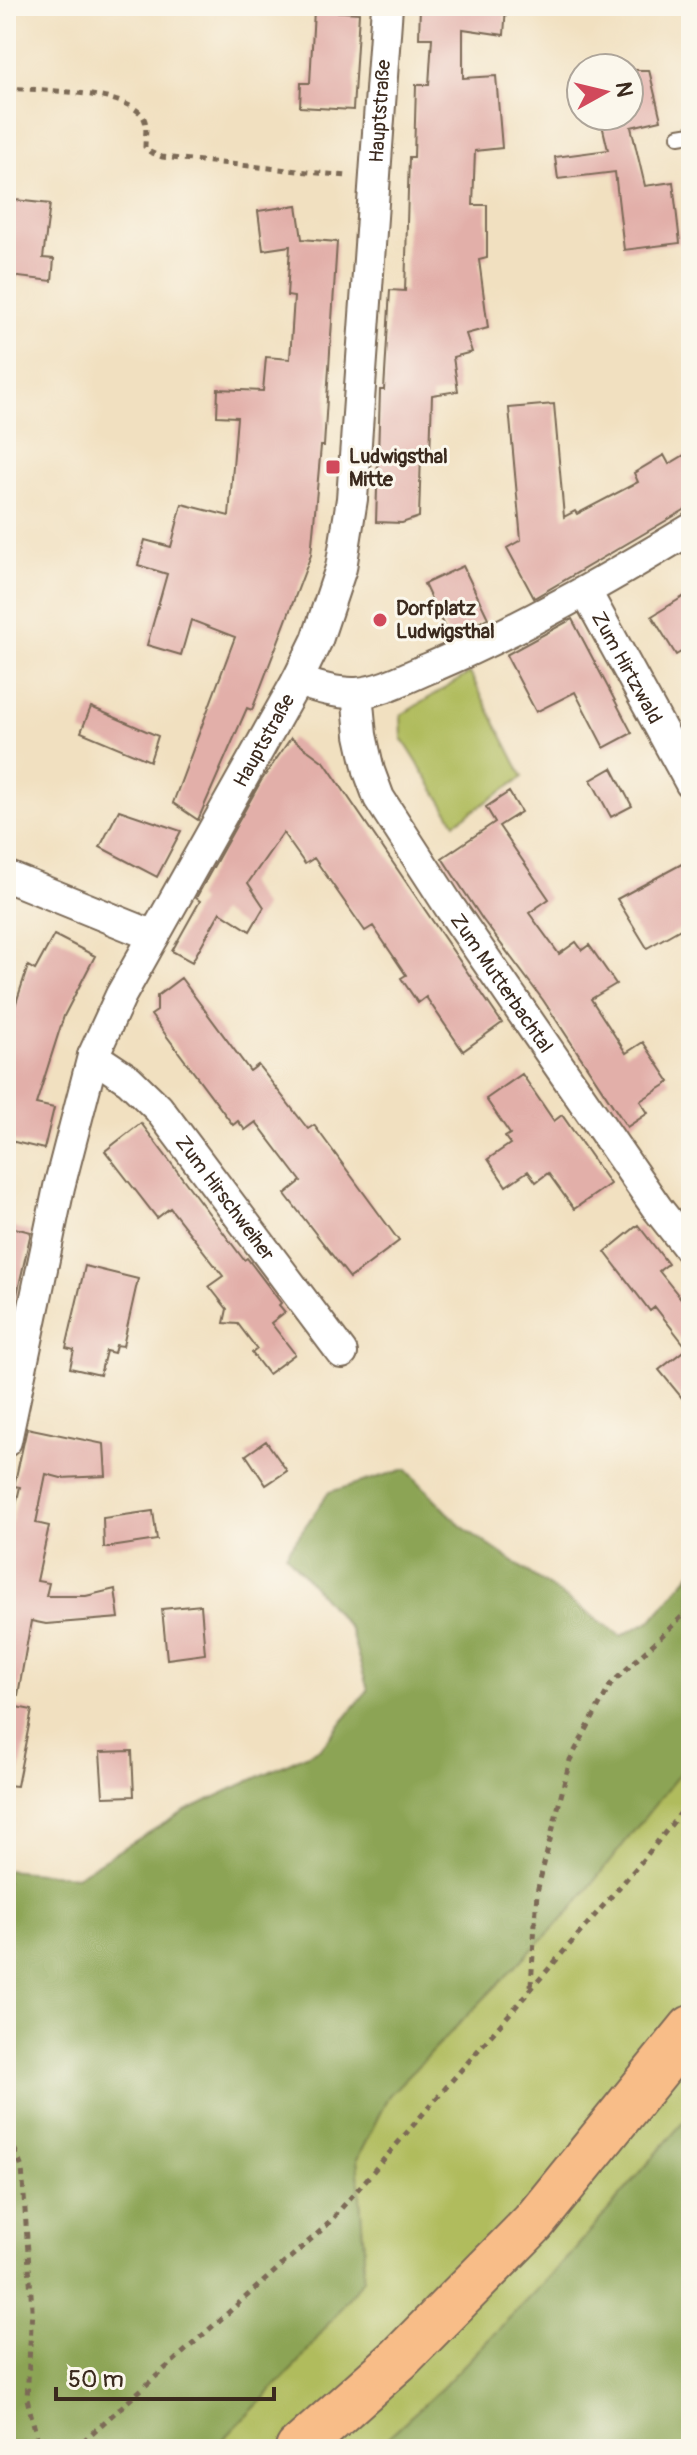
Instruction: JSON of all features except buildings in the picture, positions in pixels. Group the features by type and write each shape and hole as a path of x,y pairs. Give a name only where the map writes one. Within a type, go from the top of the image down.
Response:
{"highway":[{"path":"298,2449 399,2359 533,2223 691,2028"}],"street":[{"name":"Hauptstraße","path":"6,1441 59,1187 93,1056 121,995 297,681 317,640 341,568 352,499 387,6"},
{"path":"297,681 324,690 357,693 385,687 477,647 586,592 691,529"},
{"name":"Zum Hirtzwald","path":"586,592 691,784"},
{"name":"Zum Mutterbachtal","path":"357,693 361,735 379,798 451,909 657,1208 691,1251"},
{"path":"6,876 154,936"},
{"name":"Zum Hirschweiher","path":"93,1056 129,1080 158,1108 342,1353"}],"path":[{"path":"6,88 119,101 142,116 146,122 145,147 162,157 376,179"},
{"path":"531,1987 537,1892 570,1760 611,1684 691,1608"},
{"path":"74,2449 326,2226 642,1861 691,1800"},
{"path":"6,2127 22,2168 32,2308 27,2399 40,2449"}],"green space":[{"path":"470,673 523,777 455,823 402,738 401,715"},
{"path":"406,1469 461,1526 621,1636 652,1620 691,1573 691,1759 571,1910 389,2095 357,2159 364,2249 363,2279 297,2364 214,2449 6,2449 6,1870 76,1876 187,1810 321,1748 368,1690 350,1629 286,1554 329,1492"},
{"path":"691,1759 691,2113 571,2254 442,2388 375,2449 214,2449 297,2364 363,2279 364,2249 357,2159 389,2095 571,1910"},
{"path":"691,2113 691,2449 375,2449 442,2388 571,2254"}],"place":[{"name":"Ludwigsthal Mitte","path":"333,467"},
{"name":"Dorfplatz Ludwigsthal","path":"380,620"}]}
